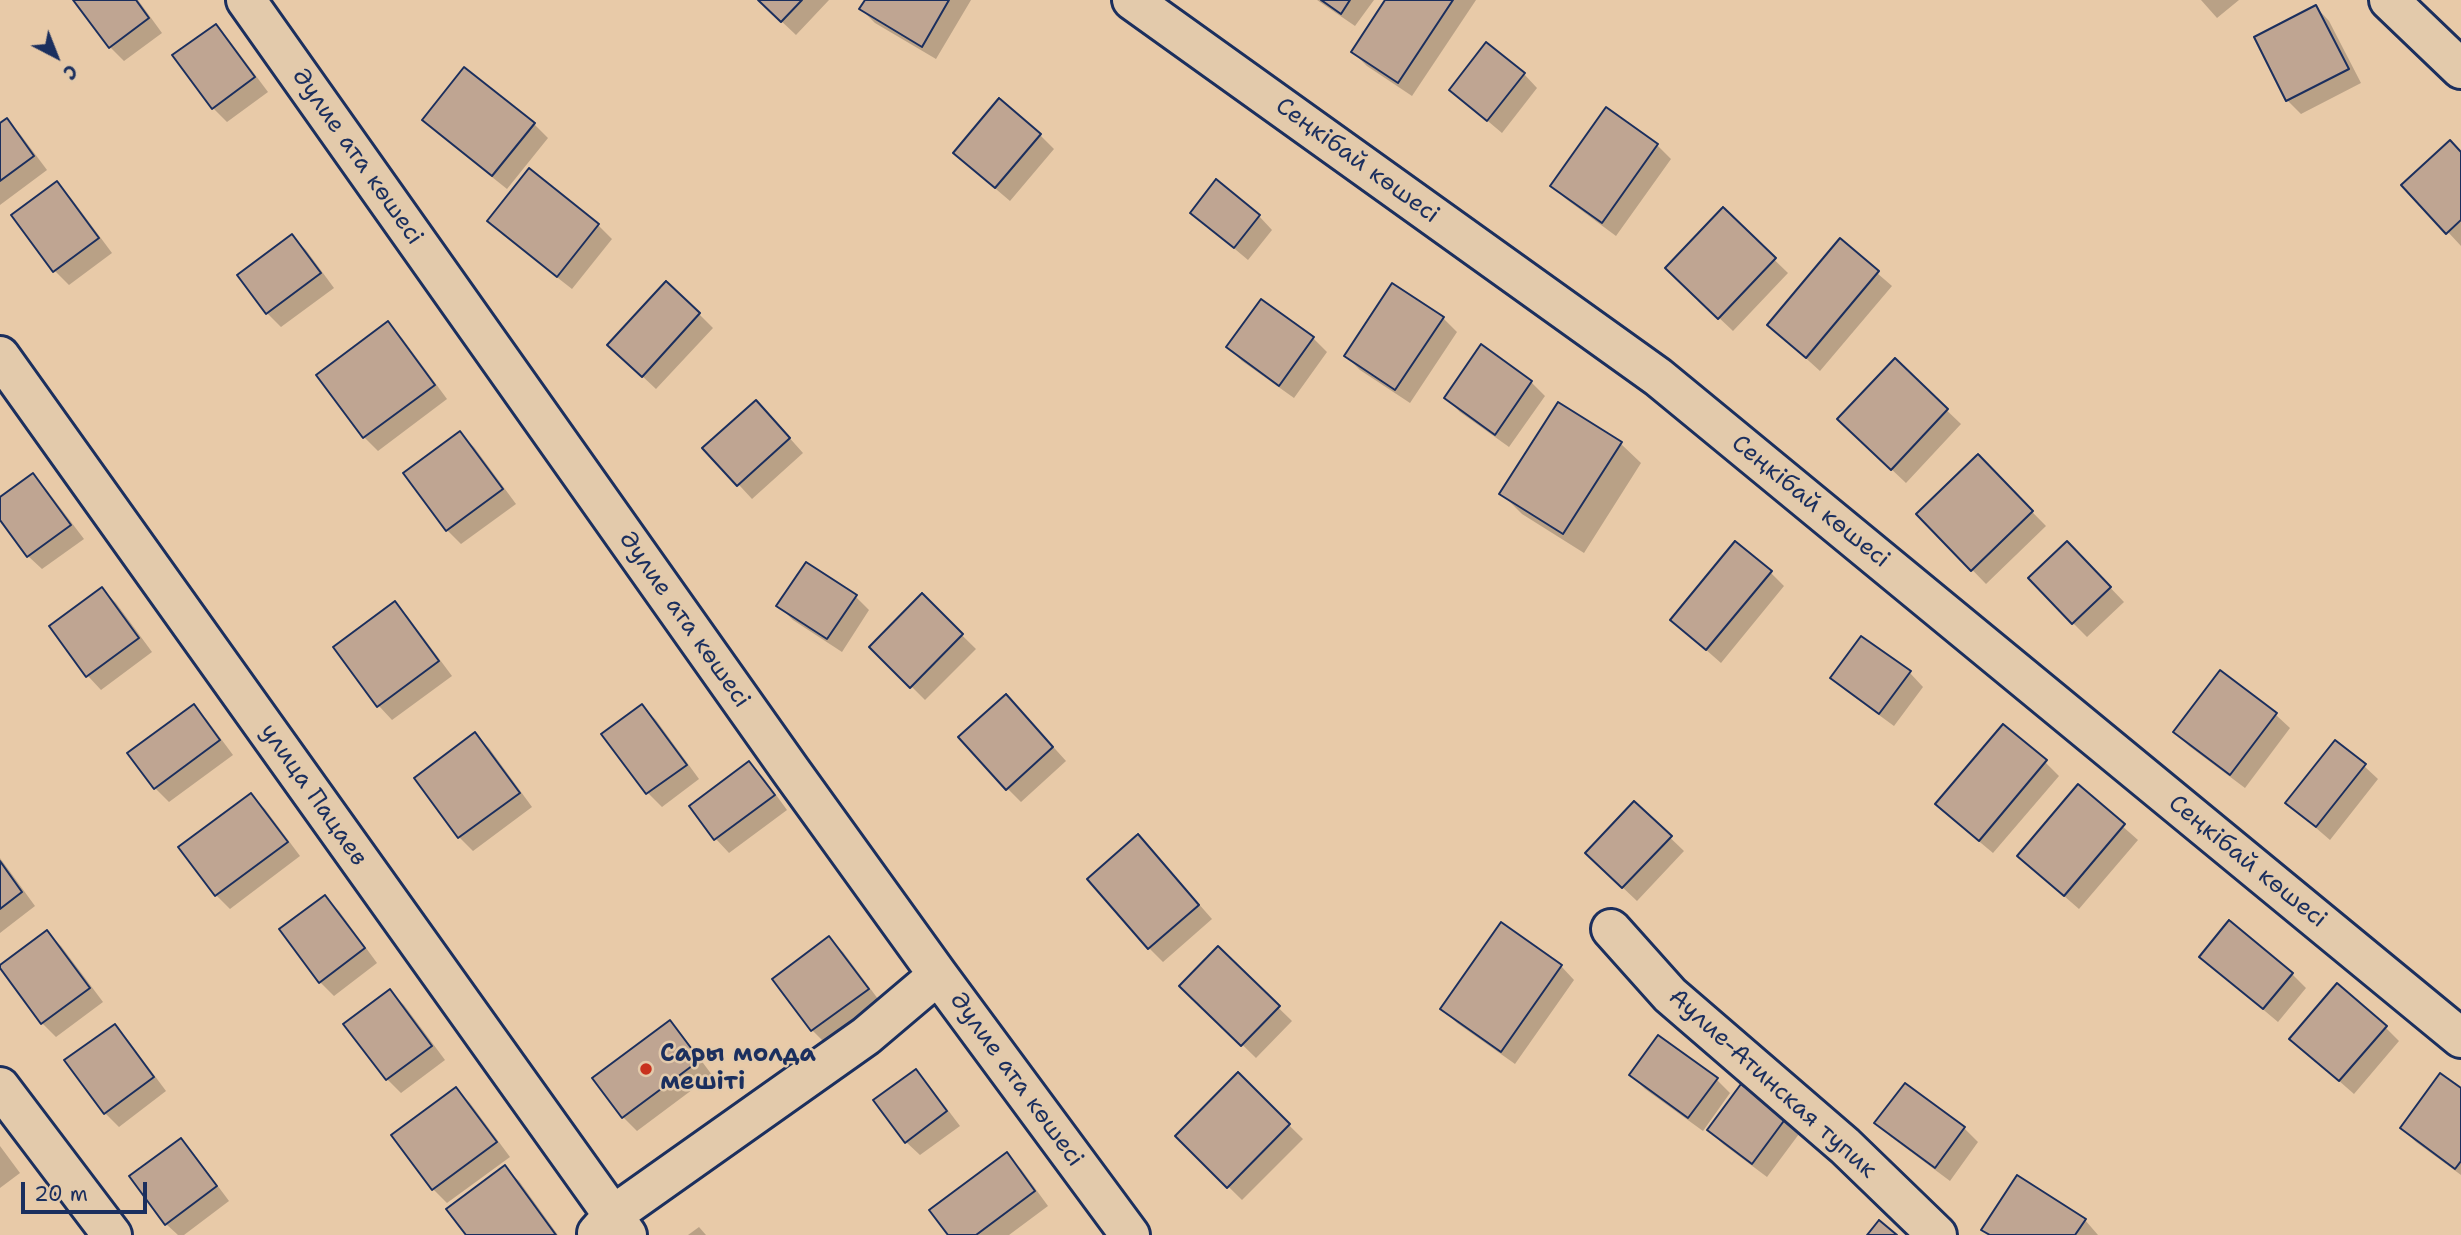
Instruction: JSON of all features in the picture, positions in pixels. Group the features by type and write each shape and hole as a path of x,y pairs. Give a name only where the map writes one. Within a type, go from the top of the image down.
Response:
{"street":[{"name":"Әулие ата көшесі","path":"246,0 938,975 1130,1235"},
{"name":"Сеңкібай көшесі","path":"1132,0 1658,377 2461,1038"},
{"path":"2389,0 2461,69"},
{"name":"улица Пацаев","path":"0,356 612,1228"},
{"name":"Аулие-Атинская тупик","path":"1611,929 1670,995 1845,1146 1937,1235"},
{"path":"612,1228 866,1036 938,975"},
{"path":"0,1087 112,1235"}],"building":[{"path":"73,0 136,0 149,18 109,48"},
{"path":"758,0 802,0 781,22"},
{"path":"865,0 949,0 922,47 859,9"},
{"path":"1321,0 1350,0 1341,14"},
{"path":"1385,0 1453,0 1398,83 1351,52"},
{"path":"2316,5 2349,69 2286,101 2254,37"},
{"path":"216,24 255,77 212,109 172,55"},
{"path":"1486,42 1525,73 1487,121 1449,90"},
{"path":"464,67 535,123 492,176 422,120"},
{"path":"999,98 1041,134 995,188 953,153"},
{"path":"1606,107 1658,144 1602,223 1550,186"},
{"path":"7,118 34,156 0,181 0,123"},
{"path":"2450,140 2461,152 2461,220 2446,234 2401,185"},
{"path":"529,168 599,224 557,277 487,221"},
{"path":"1216,179 1260,215 1234,248 1190,213"},
{"path":"57,181 99,238 53,272 11,215"},
{"path":"1723,207 1776,258 1718,319 1665,268"},
{"path":"292,234 321,273 266,314 237,275"},
{"path":"1840,238 1879,271 1806,358 1767,325"},
{"path":"666,281 700,313 642,377 607,345"},
{"path":"1392,283 1444,317 1395,390 1344,356"},
{"path":"1261,299 1314,337 1279,386 1226,347"},
{"path":"388,321 435,385 363,438 316,375"},
{"path":"1481,344 1532,381 1495,435 1444,398"},
{"path":"1895,358 1948,409 1891,470 1837,419"},
{"path":"756,400 790,438 737,486 702,448"},
{"path":"1558,402 1622,442 1563,534 1499,494"},
{"path":"460,431 503,489 446,531 403,473"},
{"path":"1978,454 2033,511 1971,571 1916,514"},
{"path":"33,473 71,525 27,557 0,520 0,497"},
{"path":"1735,541 1772,571 1706,650 1670,620"},
{"path":"2067,541 2111,587 2072,624 2028,578"},
{"path":"806,562 857,595 827,639 776,606"},
{"path":"102,587 139,638 86,677 49,626"},
{"path":"922,593 963,634 910,688 869,647"},
{"path":"395,601 439,661 377,707 333,647"},
{"path":"1861,636 1911,671 1879,714 1830,678"},
{"path":"2220,670 2277,713 2230,775 2173,732"},
{"path":"1006,694 1053,747 1006,790 958,737"},
{"path":"194,704 220,740 154,789 127,753"},
{"path":"642,704 687,765 646,794 601,734"},
{"path":"2003,724 2047,760 1979,841 1935,804"},
{"path":"475,732 520,793 458,838 414,778"},
{"path":"2335,740 2366,764 2316,827 2285,803"},
{"path":"749,761 775,795 714,840 689,806"},
{"path":"2078,784 2125,824 2064,896 2017,856"},
{"path":"251,793 288,842 215,896 178,847"},
{"path":"1634,801 1672,836 1622,888 1585,853"},
{"path":"1138,834 1199,905 1148,949 1087,879"},
{"path":"0,861 22,892 0,909"},
{"path":"325,895 365,948 319,983 279,929"},
{"path":"2229,920 2293,973 2263,1009 2199,957"},
{"path":"1501,922 1562,965 1501,1052 1440,1009"},
{"path":"47,930 90,988 41,1024 0,965"},
{"path":"829,936 869,989 811,1031 772,979"},
{"path":"1218,946 1280,1006 1241,1046 1179,986"},
{"path":"2337,983 2387,1026 2339,1081 2289,1039"},
{"path":"390,989 432,1046 386,1080 343,1024"},
{"name":"Сары молда мешіті","path":"670,1020 700,1060 622,1118 592,1078"},
{"path":"115,1024 154,1077 104,1114 64,1060"},
{"path":"1658,1035 1718,1078 1688,1118 1629,1075"},
{"path":"916,1069 947,1111 905,1143 873,1100"},
{"path":"1238,1072 1290,1124 1227,1188 1175,1136"},
{"path":"2440,1073 2461,1088 2461,1161 2455,1169 2400,1128"},
{"path":"1905,1083 1965,1127 1935,1168 1874,1123"},
{"path":"1741,1084 1786,1118 1752,1164 1707,1130"},
{"path":"456,1087 497,1142 432,1190 391,1135"},
{"path":"181,1138 217,1186 165,1225 129,1176"},
{"path":"1007,1152 1035,1191 976,1235 948,1235 929,1210"},
{"path":"505,1165 556,1235 466,1235 446,1209"},
{"path":"2017,1175 2086,1219 2075,1235 1990,1235 1981,1230"},
{"path":"1879,1220 1897,1235 1867,1235"}],"place":[{"name":"Сары молда мешіті","path":"646,1069"}]}
